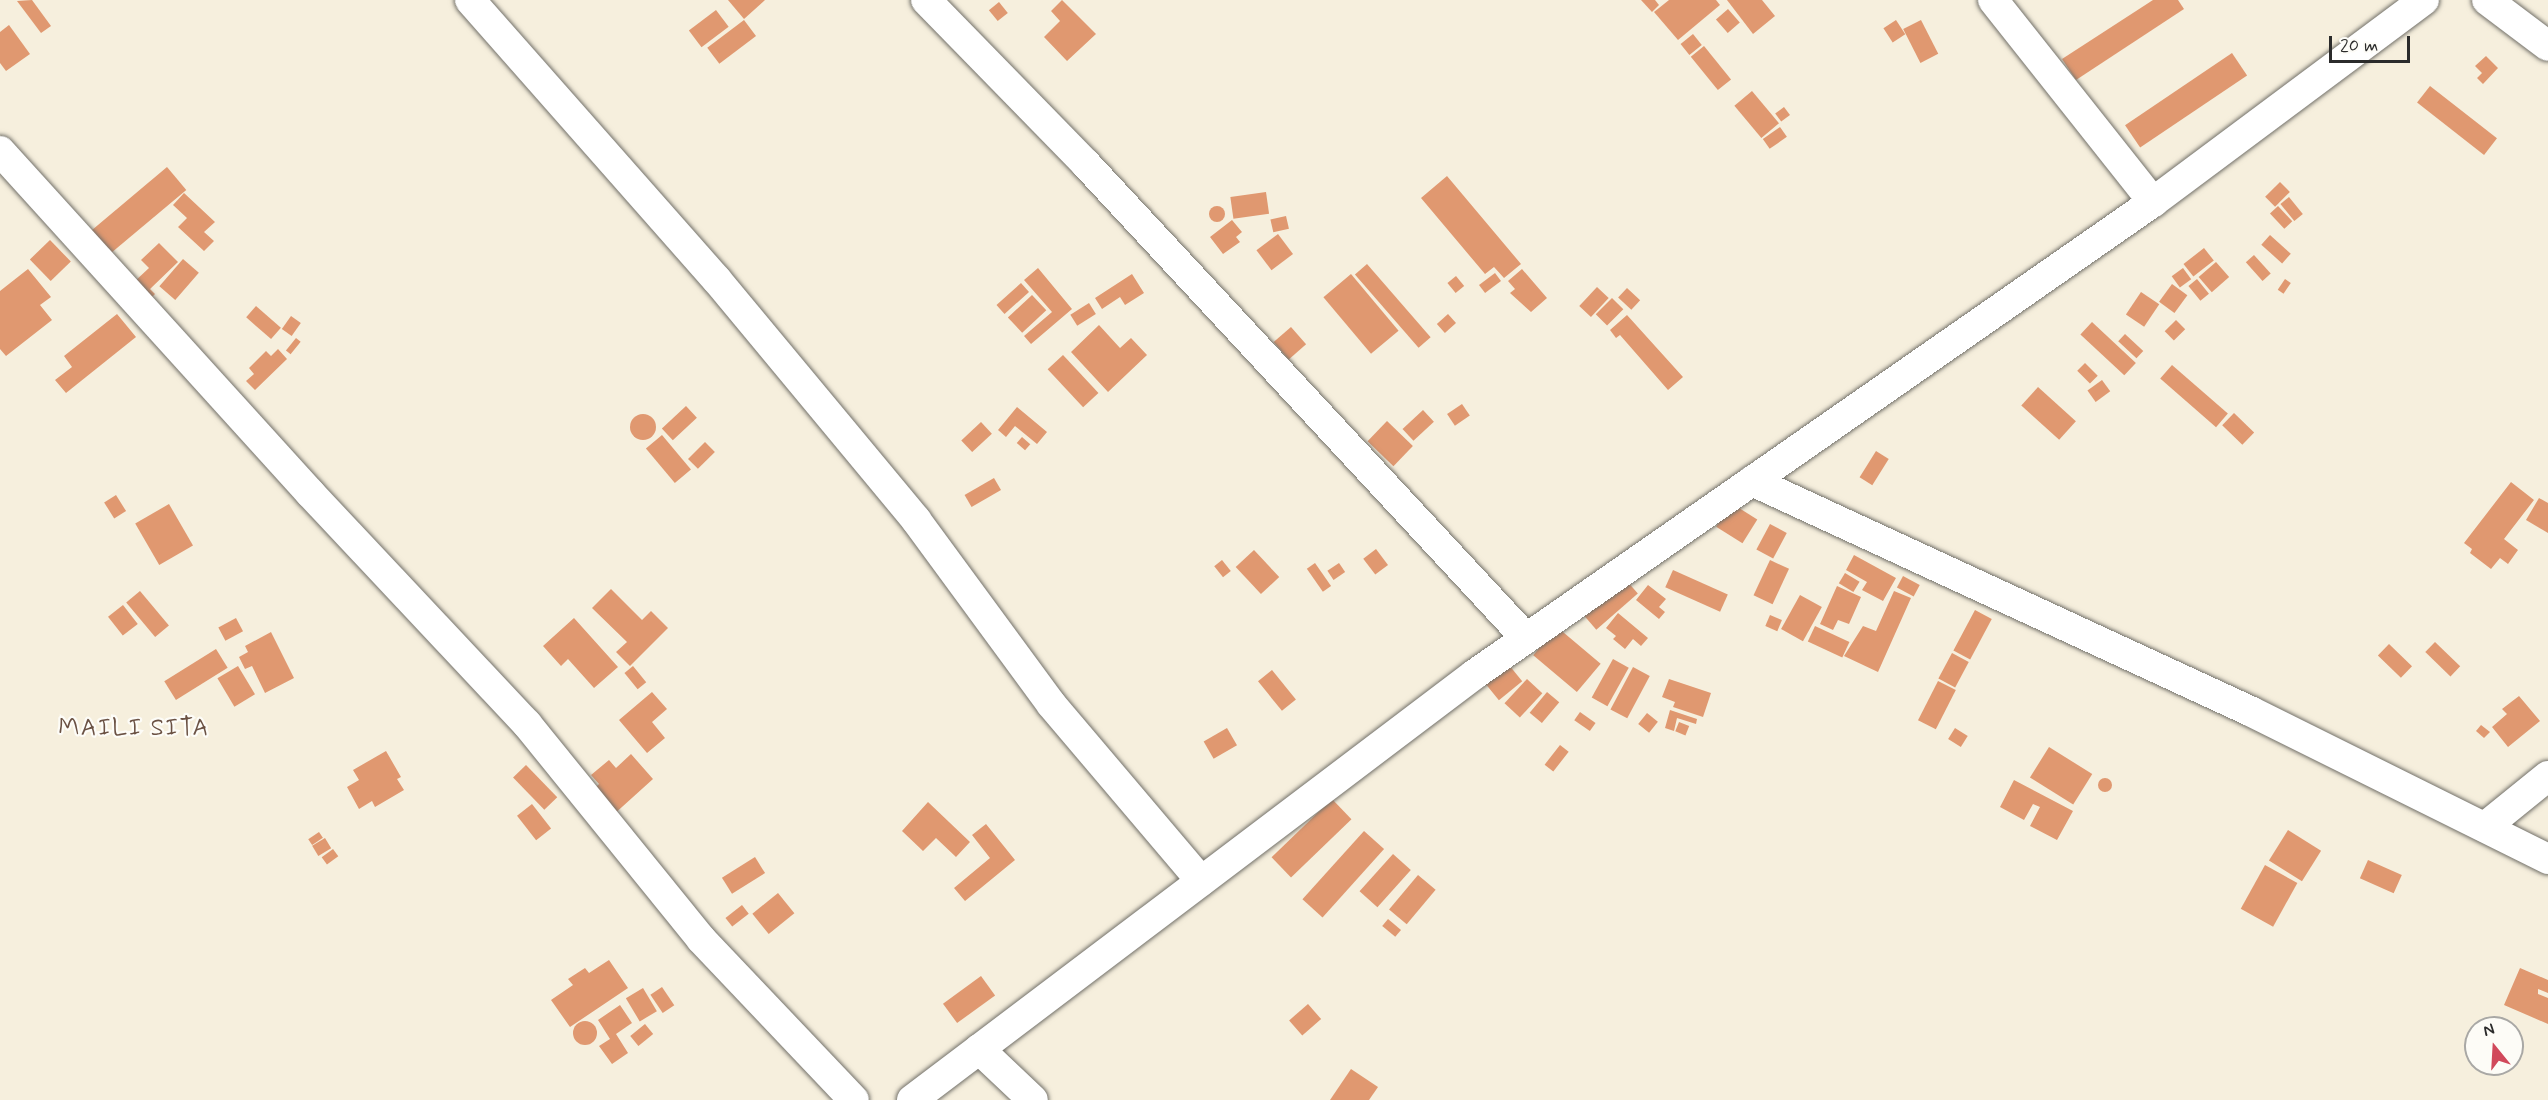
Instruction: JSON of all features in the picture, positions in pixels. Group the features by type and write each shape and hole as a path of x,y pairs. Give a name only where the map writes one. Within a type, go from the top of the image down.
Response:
{"street":[{"path":"470,0 717,280 908,510 1051,704 1201,881"},
{"path":"926,0 1086,164 1526,638"},
{"path":"1993,0 2153,202"},
{"path":"912,1100 1526,638 2153,202 2424,0"},
{"path":"2487,0 2548,46"},
{"path":"0,151 310,493 527,724 701,939 854,1100"},
{"path":"1752,481 2250,711 2548,859"},
{"path":"2485,827 2548,776"},
{"path":"979,1049 1033,1100"}],"building":[{"path":"32,0 51,26 41,33 17,1"},
{"path":"728,0 765,0 744,19"},
{"path":"1062,0 1096,34 1067,61 1044,37 1060,21 1051,11"},
{"path":"1641,0 1655,0 1659,5 1652,12"},
{"path":"1669,0 1716,0 1720,5 1678,40 1654,12"},
{"path":"1727,0 1762,0 1775,16 1753,34"},
{"path":"2153,0 2178,0 2184,9 2076,80 2062,59"},
{"path":"999,2 1008,13 998,21 989,10"},
{"path":"1728,9 1740,23 1728,33 1716,19"},
{"path":"716,10 729,27 701,47 689,30"},
{"path":"744,20 756,36 719,64 707,48"},
{"path":"1896,20 1905,34 1893,42 1883,28"},
{"path":"1921,20 1938,54 1920,63 1903,29"},
{"path":"9,25 30,54 6,71 0,63 0,32"},
{"path":"1693,34 1702,45 1689,55 1681,44"},
{"path":"1704,46 1731,79 1718,90 1691,57"},
{"path":"2232,53 2247,75 2140,148 2125,125"},
{"path":"2486,56 2498,68 2483,84 2477,78 2482,73 2475,66"},
{"path":"2430,86 2497,138 2484,155 2417,103"},
{"path":"1752,91 1779,123 1761,138 1734,106"},
{"path":"1784,107 1790,115 1781,122 1775,114"},
{"path":"1780,127 1787,137 1770,149 1763,139"},
{"path":"167,167 186,190 110,254 91,231"},
{"path":"1447,176 1521,264 1504,278 1494,267 1485,274 1421,198"},
{"path":"2280,182 2290,192 2275,207 2265,197"},
{"path":"1266,192 1269,214 1233,219 1230,197"},
{"path":"184,193 215,222 204,232 214,241 204,251 178,227 187,218 173,205"},
{"path":"2289,197 2303,214 2294,221 2280,204"},
{"path":"1217,206 1223,208 1225,214 1223,220 1217,222 1211,220 1209,214 1211,208"},
{"path":"2278,206 2292,221 2284,229 2270,214"},
{"path":"1286,216 1289,229 1273,232 1270,220"},
{"path":"1232,220 1242,232 1236,237 1240,242 1223,254 1210,237"},
{"path":"1278,234 1293,254 1271,270 1256,250"},
{"path":"2270,235 2291,254 2282,263 2261,245"},
{"path":"50,240 71,262 51,281 30,259"},
{"path":"159,243 178,262 150,289 155,294 150,299 134,282 149,268 141,260"},
{"path":"2204,248 2214,261 2193,277 2184,264"},
{"path":"2254,255 2271,274 2263,281 2246,262"},
{"path":"183,259 199,273 175,300 159,286"},
{"path":"2216,262 2229,277 2212,292 2199,277"},
{"path":"1367,264 1431,337 1419,348 1355,274"},
{"path":"1038,268 1072,309 1031,344 1024,336 1052,312 1024,280"},
{"path":"2183,268 2191,279 2180,288 2172,276"},
{"path":"28,269 51,297 40,305 52,320 6,356 0,349 0,291"},
{"path":"1522,269 1547,298 1531,312 1510,293 1515,289 1508,281"},
{"path":"1495,273 1501,281 1485,293 1479,285"},
{"path":"1132,274 1144,293 1125,305 1120,297 1102,309 1095,298"},
{"path":"1351,274 1399,331 1371,354 1323,297"},
{"path":"1456,276 1464,286 1456,293 1447,283"},
{"path":"2197,279 2209,294 2200,301 2188,286"},
{"path":"2285,279 2291,283 2284,294 2278,290"},
{"path":"1021,283 1029,292 1005,314 996,305"},
{"path":"2172,284 2187,295 2174,313 2159,302"},
{"path":"1597,287 1609,298 1591,317 1579,306"},
{"path":"1627,288 1640,300 1631,310 1618,298"},
{"path":"2141,292 2159,304 2144,327 2126,314"},
{"path":"1032,295 1046,310 1022,333 1008,318"},
{"path":"1612,298 1623,309 1607,326 1596,314"},
{"path":"1089,303 1096,314 1077,326 1070,315"},
{"path":"256,306 281,328 271,339 246,317"},
{"path":"117,314 136,337 66,393 55,380 72,367 64,356"},
{"path":"1448,314 1456,323 1445,333 1437,324"},
{"path":"1627,315 1683,377 1668,390 1620,335 1616,338 1610,330"},
{"path":"291,316 301,323 292,336 282,329"},
{"path":"2176,320 2185,329 2174,341 2165,331"},
{"path":"2092,322 2136,363 2124,375 2080,334"},
{"path":"1099,325 1120,348 1131,338 1147,355 1108,392 1071,352"},
{"path":"1291,327 1306,344 1289,359 1274,342"},
{"path":"2125,334 2143,351 2136,358 2118,341"},
{"path":"296,338 301,342 291,354 286,350"},
{"path":"278,349 287,359 255,390 246,381 254,374 249,368 266,351 271,356"},
{"path":"1063,355 1098,393 1083,407 1048,369"},
{"path":"2085,363 2098,376 2090,384 2077,371"},
{"path":"2172,365 2228,414 2216,427 2160,379"},
{"path":"2102,380 2110,391 2096,402 2087,391"},
{"path":"2038,387 2076,421 2059,440 2021,406"},
{"path":"1462,404 1470,416 1455,426 1447,414"},
{"path":"686,406 697,418 673,440 662,429"},
{"path":"1017,407 1047,432 1037,444 1015,426 1006,437 998,430"},
{"path":"1423,410 1434,422 1413,441 1403,429"},
{"path":"2234,413 2254,432 2242,445 2222,425"},
{"path":"643,414 652,418 656,427 652,436 643,440 634,436 630,427 634,418"},
{"path":"1387,421 1413,446 1393,466 1368,441"},
{"path":"981,422 992,434 972,452 961,440"},
{"path":"662,435 691,469 675,483 646,448"},
{"path":"1022,437 1030,444 1025,450 1017,443"},
{"path":"705,442 715,452 698,469 688,459"},
{"path":"1876,451 1889,459 1872,485 1860,477"},
{"path":"994,478 1001,490 972,507 965,495"},
{"path":"2511,482 2534,500 2504,539 2518,550 2508,564 2500,558 2491,569 2470,553 2472,549 2464,543"},
{"path":"116,495 126,511 114,519 104,502"},
{"path":"2539,498 2548,503 2548,533 2526,520"},
{"path":"1731,503 1757,519 1742,543 1716,527"},
{"path":"169,504 193,546 159,565 135,524"},
{"path":"1770,524 1787,533 1773,559 1756,550"},
{"path":"1376,549 1388,565 1375,575 1363,559"},
{"path":"1254,550 1279,577 1261,594 1236,567"},
{"path":"1854,555 1896,578 1883,601 1862,590 1867,582 1846,570"},
{"path":"1222,560 1231,571 1223,577 1214,566"},
{"path":"1770,560 1789,569 1773,604 1754,595"},
{"path":"1315,563 1331,586 1323,592 1307,569"},
{"path":"1339,563 1345,572 1334,580 1327,571"},
{"path":"1673,570 1728,594 1720,612 1665,587"},
{"path":"1845,573 1860,582 1853,592 1839,583"},
{"path":"1903,576 1920,585 1914,596 1897,587"},
{"path":"1626,580 1638,594 1596,630 1584,616"},
{"path":"1648,585 1666,599 1659,607 1665,612 1659,619 1636,600"},
{"path":"1837,586 1861,597 1849,624 1838,620 1833,630 1820,624"},
{"path":"611,589 642,620 651,611 668,628 630,666 616,652 627,642 592,608"},
{"path":"140,591 169,625 155,637 126,603"},
{"path":"1894,591 1911,598 1878,672 1844,656 1863,626 1876,631"},
{"path":"1800,595 1822,607 1803,641 1781,629"},
{"path":"123,605 138,624 123,636 108,617"},
{"path":"1975,610 1992,619 1970,660 1953,651"},
{"path":"1618,613 1648,638 1641,646 1633,639 1625,649 1613,639 1616,636 1606,628"},
{"path":"1770,615 1782,620 1777,631 1765,626"},
{"path":"236,618 243,631 225,641 218,627"},
{"path":"574,618 618,667 594,688 568,659 561,666 543,646"},
{"path":"1815,626 1849,642 1842,657 1808,641"},
{"path":"1557,627 1601,664 1577,692 1533,655"},
{"path":"271,632 294,678 265,693 252,666 245,669 239,657 248,652 245,646"},
{"path":"2435,642 2460,666 2450,676 2425,652"},
{"path":"2389,644 2412,666 2401,678 2378,656"},
{"path":"216,649 228,668 176,700 164,681"},
{"path":"1952,653 1969,662 1955,688 1938,679"},
{"path":"1613,659 1629,668 1607,706 1592,697"},
{"path":"1509,665 1522,681 1499,700 1486,684"},
{"path":"238,666 255,694 234,707 217,678"},
{"path":"633,666 646,682 638,689 624,673"},
{"path":"1633,667 1650,676 1627,718 1610,709"},
{"path":"1272,670 1296,700 1282,711 1258,681"},
{"path":"1527,679 1542,693 1520,717 1504,703"},
{"path":"1669,679 1711,693 1703,717 1673,707 1675,702 1662,697"},
{"path":"1938,681 1956,690 1936,729 1918,720"},
{"path":"652,692 667,709 652,722 665,738 647,753 619,720"},
{"path":"1547,692 1559,702 1542,723 1530,713"},
{"path":"2519,696 2540,721 2508,747 2492,727 2507,714 2502,709"},
{"path":"1670,710 1697,719 1696,724 1677,718 1674,731 1665,728"},
{"path":"1580,712 1596,723 1590,731 1574,720"},
{"path":"1647,713 1658,722 1649,733 1638,724"},
{"path":"1679,722 1689,726 1685,735 1675,731"},
{"path":"2481,725 2490,732 2484,738 2476,731"},
{"path":"1227,728 1237,745 1214,759 1204,742"},
{"path":"1955,728 1968,736 1961,747 1948,739"},
{"path":"1560,745 1569,752 1553,771 1545,765"},
{"path":"2049,747 2092,774 2073,805 2030,778"},
{"path":"386,751 401,777 397,779 404,790 375,807 372,801 359,809 347,787 359,780 353,770"},
{"path":"631,754 653,779 612,816 591,792 599,784 591,775 609,760 616,768"},
{"path":"526,765 557,797 544,810 513,778"},
{"path":"2105,778 2110,780 2112,785 2110,790 2105,792 2100,790 2098,785 2100,780"},
{"path":"2014,780 2073,811 2057,840 2030,826 2040,807 2033,804 2024,820 2000,807"},
{"path":"1332,799 1351,819 1291,877 1272,857"},
{"path":"928,802 970,842 956,857 936,838 923,851 902,831"},
{"path":"532,804 551,828 536,840 517,816"},
{"path":"986,824 1015,860 965,901 954,888 990,858 972,835"},
{"path":"2288,830 2321,851 2302,881 2269,861"},
{"path":"1364,831 1384,849 1323,917 1302,899"},
{"path":"319,832 323,838 312,845 308,839"},
{"path":"325,838 331,848 318,856 312,846"},
{"path":"333,849 338,856 327,865 322,857"},
{"path":"1393,854 1411,870 1377,907 1360,891"},
{"path":"755,857 765,873 732,894 722,878"},
{"path":"2368,860 2402,875 2394,893 2360,878"},
{"path":"2265,865 2297,883 2273,927 2241,909"},
{"path":"1418,875 1436,890 1407,924 1389,909"},
{"path":"778,893 794,913 769,934 752,914"},
{"path":"742,905 749,914 732,927 725,918"},
{"path":"1388,919 1401,930 1395,937 1382,926"},
{"path":"609,960 628,988 570,1027 551,1000 573,985 568,979 585,968 589,973"},
{"path":"2520,968 2548,980 2548,993 2538,989 2538,994 2548,998 2548,1024 2504,1005"},
{"path":"981,976 995,995 957,1023 943,1004"},
{"path":"662,987 674,1005 663,1013 650,995"},
{"path":"643,988 657,1011 640,1021 626,998"},
{"path":"1308,1004 1321,1019 1302,1035 1289,1020"},
{"path":"620,1005 632,1023 616,1034 628,1053 612,1064 599,1046 610,1039 598,1020"},
{"path":"580,1021 590,1021 597,1028 597,1038 590,1045 580,1045 573,1038 573,1028"},
{"path":"645,1024 653,1034 638,1046 630,1036"},
{"path":"1351,1069 1378,1087 1369,1100 1330,1100"}],"district":[{"name":"MAILI SITA","path":"134,729"}]}
